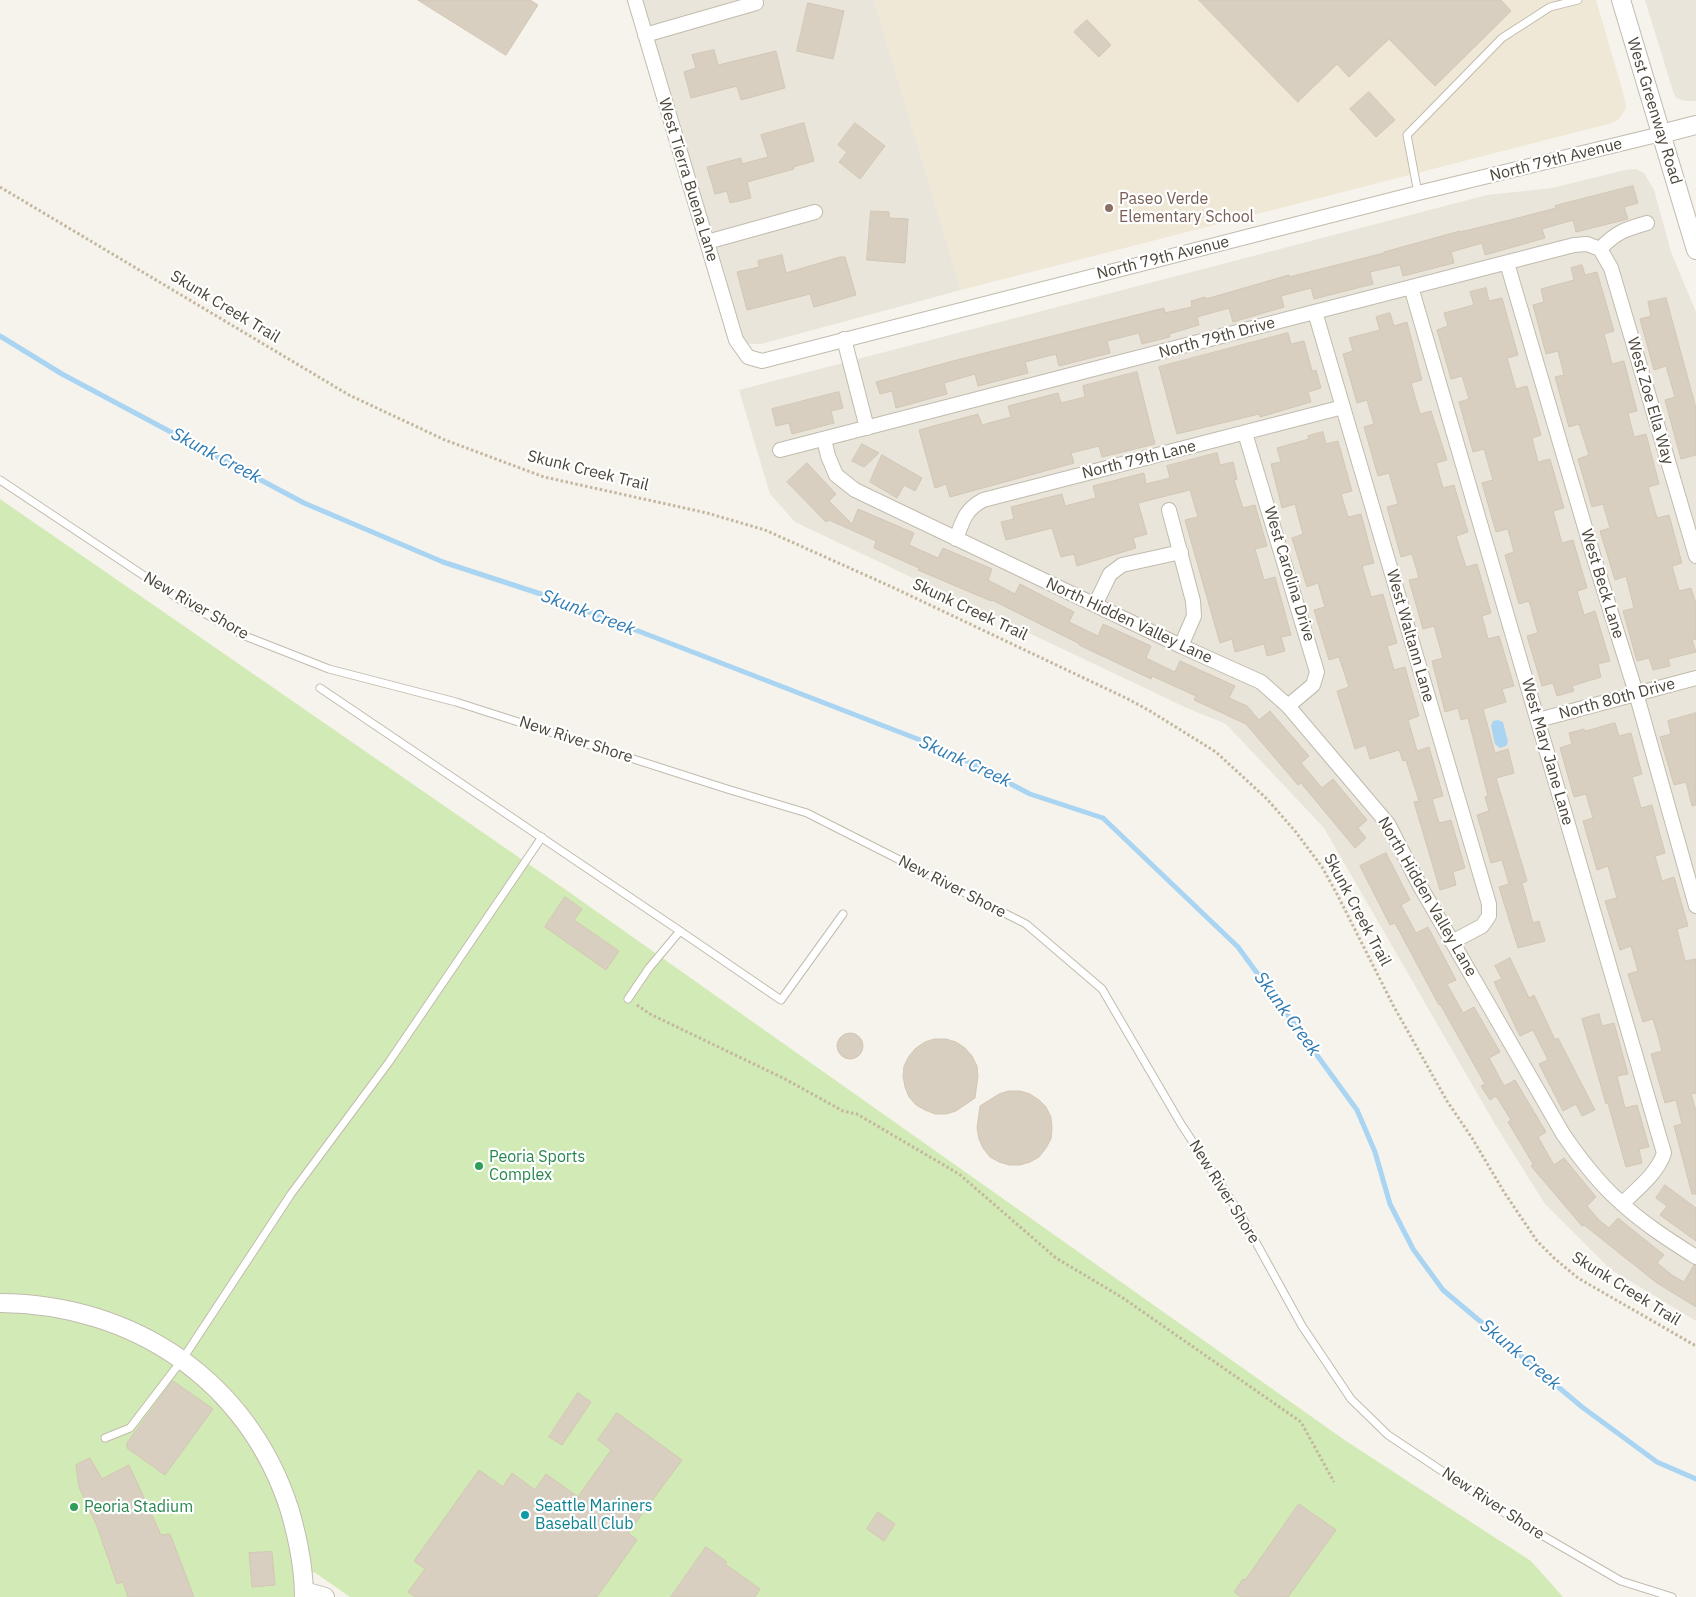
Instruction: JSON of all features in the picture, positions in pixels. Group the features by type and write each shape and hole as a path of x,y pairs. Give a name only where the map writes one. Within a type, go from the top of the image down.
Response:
{"street":[{"name":"West Tierra Buena Lane","path":"635,0 736,340 748,358"},
{"name":"West Greenway Road","path":"1621,0 1696,250"},
{"path":"645,35 756,3"},
{"name":"North 79th Avenue","path":"748,358 762,361 1418,193 1696,125"},
{"path":"707,242 815,212"},
{"path":"1600,249 1607,241 1622,231 1647,223"},
{"name":"North 79th Drive","path":"780,450 1574,245 1587,244 1600,249"},
{"name":"West Zoe Ella Way","path":"1600,249 1611,268 1696,556"},
{"name":"West Beck Lane","path":"1507,263 1636,693 1696,906"},
{"name":"West Mary Jane Lane","path":"1411,288 1664,1153 1661,1164 1622,1204"},
{"name":"West Waltann Lane","path":"1315,312 1489,904 1489,916 1482,926 1452,942"},
{"path":"844,339 867,428"},
{"name":"North 79th Lane","path":"956,539 964,518 972,507 983,500 1246,433 1343,406"},
{"name":"West Carolina Drive","path":"1246,433 1317,672 1313,685 1288,706"},
{"name":"North Hidden Valley Lane","path":"824,439 828,456 836,475 856,490 1181,646 1261,682 1288,706 1388,824 1452,942 1563,1134 1581,1158 1622,1204 1696,1257"},
{"path":"1169,510 1193,601 1194,616 1181,646"},
{"path":"1096,605 1110,574 1122,565 1181,552"},
{"name":"North 80th Drive","path":"1538,720 1696,678"},
{"path":"0,1303 48,1306 97,1317 130,1330 182,1360 207,1380 231,1406 254,1436 281,1486 301,1555 304,1594 324,1597"}],"lane":[{"path":"1418,193 1408,135 1502,38 1550,7 1578,0"},
{"name":"New River Shore","path":"0,480 179,599 245,636 329,669 456,702 807,813 1026,924 1102,990 1181,1124 1242,1217 1302,1326 1351,1399 1388,1435 1514,1519 1621,1580 1672,1597"},
{"path":"320,688 781,1000 843,914"},
{"path":"105,1438 130,1428 182,1360 291,1194 389,1062 542,837"},
{"path":"628,999 648,968 680,931"}],"path":[{"name":"Skunk Creek Trail","path":"0,187 349,394 444,440 544,477 707,513 765,530 892,587 1128,699 1150,710 1216,752 1267,798 1295,831 1322,868 1393,1006 1447,1101 1537,1241 1578,1278 1696,1346"},
{"path":"628,999 650,1014 785,1079 843,1111 857,1114 959,1174 1056,1258 1123,1298 1301,1422 1334,1482"}],"shaded area":[{"path":"641,0 874,0 961,290 761,344 749,344 743,340"},
{"name":"Paseo Verde Elementary School","path":"874,0 1596,0 1626,107 1618,120 1612,123 961,290"},
{"path":"1645,0 1696,0 1696,101 1685,101 1676,98"},
{"path":"1636,169 1644,173 1654,190 1671,252 1696,312 1696,1321 1610,1269 1545,1204 1496,1126 1324,828 1226,724 1189,709 795,522 770,494 739,390 1487,195 1552,188"}],"green space":[{"name":"Peoria Sports Complex","path":"0,499 569,892 1346,1441 1531,1561 1563,1597 350,1597 314,1572 295,1580 296,1597 0,1597"}],"water":[{"path":"1493,721 1503,722 1508,742 1506,746 1500,748 1495,744 1491,726"}],"building":[{"path":"418,0 530,0 538,5 506,55"},
{"path":"1199,0 1501,0 1511,11 1435,86 1389,39 1349,77 1337,64 1298,102"},
{"path":"808,3 844,11 833,59 797,51"},
{"path":"1087,20 1111,45 1099,57 1074,32"},
{"path":"714,50 718,65 776,51 785,88 741,100 737,86 691,98 684,72 696,68 692,55"},
{"path":"1369,92 1395,120 1376,137 1350,109"},
{"path":"804,123 814,161 793,167 794,169 747,182 751,198 730,203 727,191 715,194 707,167 741,158 742,164 768,157 761,135"},
{"path":"855,123 885,146 860,179 839,162 847,152 838,145"},
{"path":"1633,186 1638,203 1624,207 1628,219 1576,232 1573,220 1542,229 1545,238 1485,255 1482,243 1451,252 1454,263 1403,276 1400,265 1370,272 1373,284 1314,299 1311,288 1281,296 1284,307 1233,322 1229,308 1197,317 1199,325 1169,334 1170,337 1142,344 1139,333 1107,341 1110,353 1059,366 1056,354 1025,362 1028,373 978,386 975,374 944,383 947,394 896,408 892,391 880,394 876,382 1164,308 1165,313 1192,307 1191,301 1205,297 1206,299 1289,275 1289,277 1384,253"},
{"path":"871,211 889,212 889,218 908,219 905,263 867,260"},
{"path":"782,255 786,273 845,257 856,295 814,307 810,294 747,310 737,272 759,267 758,261"},
{"path":"1582,265 1585,275 1597,272 1614,331 1604,334 1612,364 1624,361 1637,411 1628,413 1634,437 1646,434 1659,484 1648,487 1657,518 1669,515 1682,563 1672,566 1679,591 1691,588 1696,604 1696,639 1692,640 1696,652 1668,659 1670,666 1653,670 1649,658 1637,661 1623,611 1634,608 1626,576 1615,580 1600,531 1610,528 1603,504 1592,507 1578,459 1589,455 1579,424 1569,427 1555,377 1564,375 1558,351 1546,354 1533,305 1544,302 1541,289 1574,280 1571,268"},
{"path":"1486,288 1489,301 1502,298 1518,355 1507,358 1516,389 1527,386 1541,435 1532,438 1538,462 1550,459 1564,508 1553,511 1562,543 1573,540 1587,588 1577,591 1584,615 1595,611 1610,661 1598,664 1601,677 1572,686 1574,691 1557,696 1553,683 1542,686 1527,636 1538,633 1529,601 1519,604 1505,555 1514,552 1508,529 1496,532 1482,483 1493,480 1484,449 1473,452 1459,402 1469,399 1462,376 1451,379 1437,330 1448,326 1444,313 1474,305 1470,292"},
{"path":"1666,298 1696,408 1696,455 1681,459 1665,400 1675,397 1666,366 1654,370 1640,319 1651,316 1648,302"},
{"path":"1390,313 1394,326 1407,322 1422,380 1411,383 1420,414 1431,411 1447,460 1436,463 1443,488 1454,485 1468,532 1456,536 1466,567 1477,564 1491,613 1482,616 1488,639 1499,636 1514,686 1502,689 1506,702 1483,709 1495,753 1508,749 1514,773 1496,778 1527,881 1522,883 1533,923 1539,921 1545,941 1518,948 1499,887 1509,884 1502,860 1491,863 1477,815 1489,811 1485,797 1488,796 1468,718 1461,720 1458,708 1445,712 1432,661 1443,658 1434,626 1423,629 1409,580 1419,578 1412,554 1401,557 1387,507 1398,504 1389,473 1378,476 1364,427 1374,424 1367,400 1357,403 1343,354 1353,351 1349,338 1380,330 1376,317"},
{"path":"1288,333 1291,344 1304,341 1312,371 1316,370 1321,388 1308,392 1311,402 1260,417 1259,414 1177,434 1159,367"},
{"path":"1137,372 1155,444 1102,457 1099,446 1071,453 1074,463 950,497 946,484 935,488 919,430 978,414 982,425 1011,417 1008,406 1058,393 1061,403 1085,397 1083,386"},
{"path":"839,392 843,408 831,411 834,423 792,434 789,423 776,426 772,409"},
{"path":"1323,432 1326,444 1338,441 1352,491 1341,494 1348,517 1361,514 1374,563 1362,566 1371,597 1383,594 1397,643 1387,646 1394,670 1405,667 1419,716 1408,720 1417,751 1429,747 1443,796 1432,799 1439,823 1451,820 1465,868 1453,872 1456,885 1440,890 1414,802 1419,801 1406,760 1403,761 1399,750 1370,759 1366,745 1355,749 1337,691 1349,687 1339,657 1329,660 1314,610 1325,607 1318,583 1307,587 1292,538 1303,534 1295,504 1282,508 1271,464 1281,462 1277,448 1309,439 1308,436"},
{"path":"862,444 879,453 864,467 852,461"},
{"path":"1217,453 1220,465 1233,462 1237,479 1234,480 1243,508 1255,505 1267,546 1255,549 1264,580 1275,577 1291,635 1281,637 1285,651 1267,656 1264,644 1235,652 1232,639 1220,643 1185,520 1198,517 1190,490 1138,503 1147,534 1133,538 1136,548 1077,566 1074,554 1061,557 1052,528 1006,540 1001,522 1014,519 1011,507 1062,494 1065,506 1096,498 1093,486 1144,473 1146,484 1170,478 1167,466"},
{"path":"882,455 922,478 915,491 904,485 897,498 870,482"},
{"path":"807,463 836,494 829,501 852,524 858,509 914,533 909,545 938,558 943,548 992,569 988,580 1015,594 1020,584 1074,612 1069,622 1098,636 1103,624 1151,646 1146,658 1175,672 1180,661 1235,686 1229,698 1247,706 1259,720 1270,711 1309,756 1301,763 1322,788 1333,779 1367,820 1358,828 1366,838 1355,848 1301,783 1298,785 1246,724 1194,700 1196,696 1152,676 1151,679 1079,645 992,600 918,570 919,568 874,548 876,541 829,520 826,522 787,482"},
{"path":"1696,713 1696,805 1692,806 1686,782 1674,785 1660,737 1671,734 1668,721"},
{"path":"1615,723 1619,736 1631,733 1642,774 1632,777 1641,808 1652,805 1665,853 1655,856 1662,881 1674,877 1688,926 1677,929 1685,961 1696,959 1696,1093 1691,1094 1696,1111 1696,1194 1692,1194 1674,1126 1682,1124 1676,1100 1665,1103 1651,1054 1662,1051 1653,1019 1643,1022 1628,974 1638,971 1631,946 1620,950 1605,901 1617,898 1608,866 1597,870 1583,821 1593,818 1586,794 1574,797 1560,748 1572,744 1569,733"},
{"path":"1386,853 1410,900 1401,905 1416,933 1428,927 1456,980 1447,984 1463,1013 1474,1007 1500,1052 1489,1058 1504,1086 1515,1080 1546,1132 1538,1137 1554,1165 1564,1158 1596,1197 1587,1206 1599,1220 1609,1228 1618,1218 1664,1255 1657,1263 1672,1275 1684,1282 1694,1265 1696,1266 1696,1307 1657,1283 1584,1225 1582,1226 1531,1166 1533,1164 1508,1122 1511,1120 1496,1096 1490,1100 1481,1086 1485,1084 1439,1005 1395,923 1390,925 1360,866"},
{"path":"565,897 582,909 574,920 619,951 606,970 545,927"},
{"path":"1510,958 1529,998 1534,995 1555,1040 1558,1038 1595,1110 1582,1116 1576,1104 1563,1111 1539,1064 1548,1060 1533,1030 1520,1036 1494,982 1502,979 1495,966"},
{"path":"1599,1014 1602,1026 1614,1023 1628,1074 1617,1076 1625,1108 1637,1105 1649,1147 1639,1149 1642,1163 1626,1167 1582,1019"},
{"path":"850,1033 859,1037 863,1046 859,1055 850,1059 841,1055 837,1046 841,1037"},
{"path":"935,1039 946,1039 956,1042 972,1056 977,1066 978,1076 975,1098 956,1111 946,1114 935,1114 916,1105 909,1097 903,1076 904,1066 909,1056 925,1042"},
{"path":"1009,1091 1020,1091 1030,1094 1046,1107 1051,1117 1051,1139 1046,1148 1039,1157 1020,1165 1009,1165 990,1157 983,1148 977,1128 980,1106 999,1094"},
{"path":"1665,1185 1696,1208 1696,1241 1660,1215 1667,1206 1656,1198"},
{"path":"173,1381 213,1409 165,1475 127,1448 127,1443"},
{"path":"578,1393 591,1402 562,1445 549,1437"},
{"name":"Seattle Mariners Baseball Club","path":"617,1413 682,1460 628,1533 637,1540 597,1597 415,1597 408,1592 425,1569 414,1561 479,1470 503,1487 512,1473 535,1490 546,1474 578,1497 611,1450 598,1440"},
{"path":"90,1458 102,1479 129,1465 161,1535 170,1534 194,1597 128,1597 123,1582 117,1584 97,1526 79,1487 76,1465"},
{"path":"1299,1504 1336,1530 1288,1597 1241,1597 1234,1592 1243,1579 1245,1580"},
{"path":"878,1512 895,1524 884,1541 867,1529"},
{"path":"706,1547 727,1562 725,1564 760,1589 755,1597 671,1597"},
{"path":"272,1552 275,1585 252,1587 249,1553"}],"waterway":[{"name":"Skunk Creek","path":"0,336 62,374 304,503 443,562 553,598 946,750 1030,794 1103,818 1238,947 1357,1110 1375,1152 1390,1204 1413,1249 1443,1290 1582,1407 1657,1462 1696,1479"}],"place":[{"name":"Paseo Verde Elementary School","path":"1109,208"},
{"name":"Peoria Sports Complex","path":"479,1166"},
{"name":"Peoria Stadium","path":"74,1507"},
{"name":"Seattle Mariners Baseball Club","path":"525,1515"}]}
